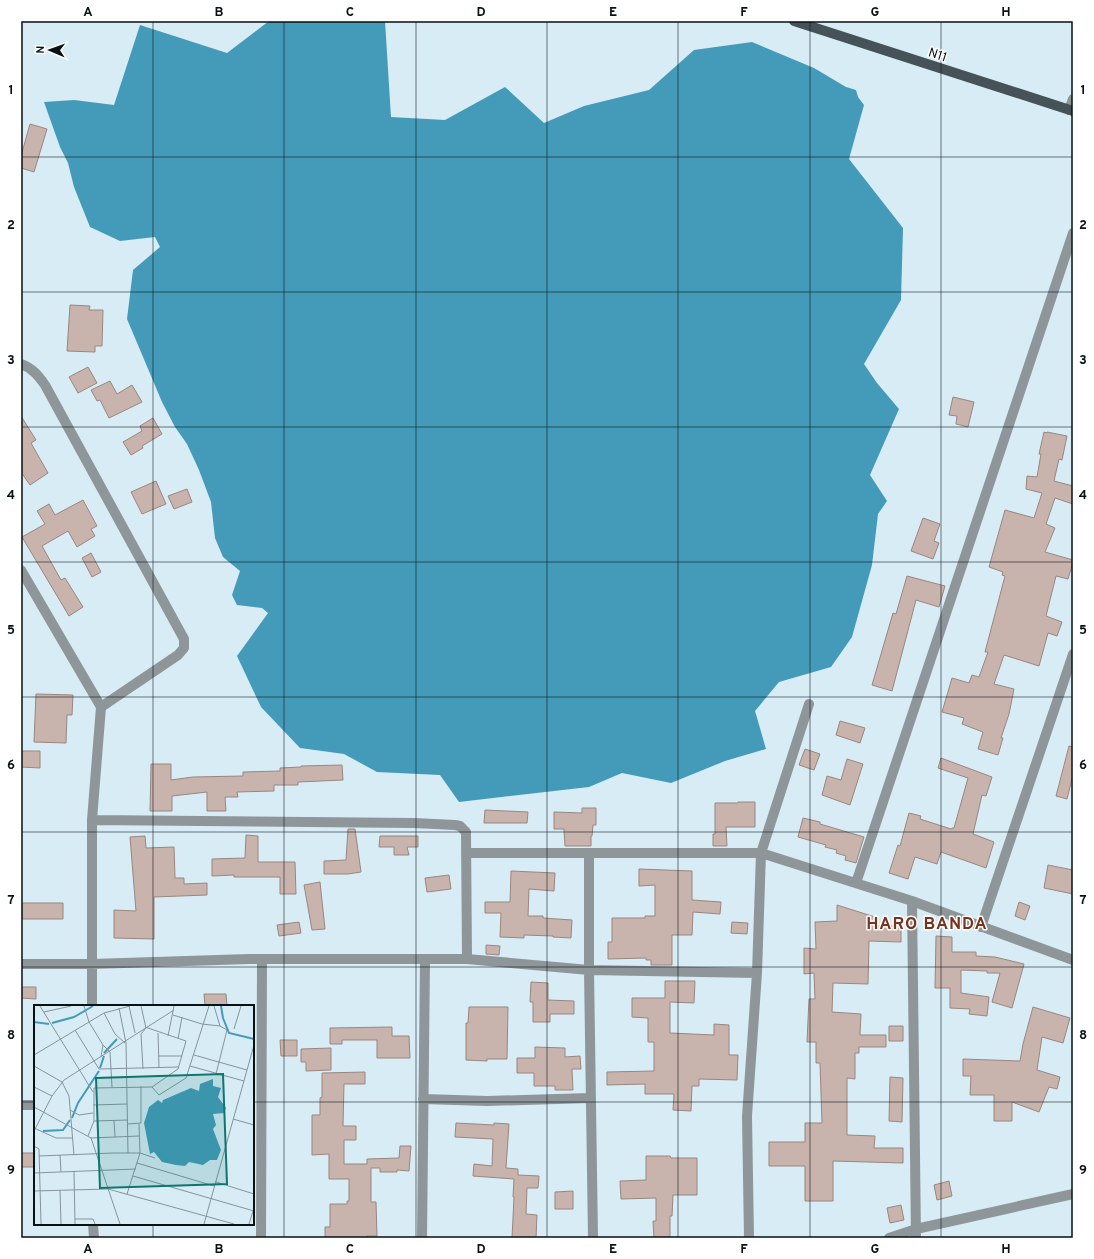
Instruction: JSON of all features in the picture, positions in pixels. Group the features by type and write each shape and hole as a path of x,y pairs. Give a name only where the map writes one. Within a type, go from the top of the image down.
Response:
{"main road":[{"name":"N11","path":"794,21 1071,110"}],"street":[{"path":"1071,110 1073,99"},
{"path":"856,883 1073,233"},
{"path":"21,364 28,366 38,374 45,385 184,639 184,648 178,655 101,707"},
{"path":"21,570 101,707 92,820 92,1005"},
{"path":"981,927 1073,654"},
{"path":"749,1238 748,1116 757,974 761,853 809,704"},
{"path":"92,820 414,823 460,826 466,832 467,959"},
{"path":"466,854 761,853 912,901 1073,960"},
{"path":"589,854 590,1098 593,1238"},
{"path":"912,901 916,1234"},
{"path":"21,964 92,964 262,959 467,959 589,970 757,974"},
{"path":"261,1238 262,959"},
{"path":"422,1238 425,959"},
{"path":"423,1099 488,1101 590,1098"},
{"path":"21,1105 34,1105"},
{"path":"889,1238 916,1234 1073,1194"},
{"path":"93,1225 94,1238"}],"water":[{"path":"269,21 385,21 391,117 445,120 505,87 544,123 584,106 649,90 694,50 752,42 814,68 846,87 856,90 858,97 864,105 849,159 903,228 901,300 864,364 877,383 899,409 870,475 887,501 878,514 872,565 852,637 831,667 779,682 755,711 766,749 725,761 671,783 622,773 589,787 459,802 440,775 377,772 344,754 300,748 261,707 237,656 268,613 262,608 237,605 232,595 240,571 223,557 215,538 211,502 199,470 187,444 175,427 162,402 127,319 133,270 160,247 155,237 120,241 90,227 74,187 68,163 60,147 44,102 74,100 114,105 140,25 227,53"}],"building":[{"path":"30,124 47,129 34,172 21,168 21,156"},
{"path":"70,305 90,306 89,310 103,310 102,346 95,346 95,352 67,351"},
{"path":"88,367 97,383 78,393 69,377"},
{"path":"110,381 117,394 132,385 142,402 109,418 100,400 97,401 91,390"},
{"path":"953,397 974,402 968,427 956,424 957,416 949,415"},
{"path":"21,416 36,440 31,443 48,473 30,485 21,472"},
{"path":"153,418 162,434 142,446 143,448 131,455 123,442 142,431 140,426"},
{"path":"1044,432 1067,436 1062,460 1059,459 1054,481 1073,486 1073,504 1055,498 1046,524 1055,528 1045,552 1073,560 1073,562 1068,579 1056,576 1046,616 1062,622 1057,636 1048,633 1039,666 1004,655 994,684 1014,689 998,755 978,749 983,732 962,724 964,718 942,712 952,678 969,683 972,675 979,677 988,652 985,652 1005,576 1002,575 1003,572 989,567 1005,510 1034,518 1042,493 1026,489 1027,476 1037,477 1041,454 1039,454"},
{"path":"156,481 166,504 142,514 131,492"},
{"path":"187,489 192,502 174,509 168,496"},
{"path":"83,500 97,526 91,529 95,536 77,547 68,531 42,546 61,580 65,578 83,607 69,616 22,537 45,524 37,511 49,504 55,515"},
{"path":"923,518 940,524 934,541 939,543 933,559 911,551"},
{"path":"91,553 101,572 92,577 82,558"},
{"path":"907,576 945,586 939,607 916,600 892,691 872,685 893,613 896,614"},
{"path":"36,694 73,695 72,715 67,715 66,743 34,742"},
{"path":"840,721 865,728 860,743 836,735"},
{"path":"1069,746 1073,747 1073,775 1067,799 1056,796"},
{"path":"805,749 820,754 814,770 799,765"},
{"path":"21,751 40,751 40,768 21,767"},
{"path":"941,758 992,777 986,796 982,795 973,834 994,842 986,868 941,852 937,864 915,857 908,879 889,873 898,845 900,846 909,813 921,816 920,819 951,829 954,828 968,778 938,768"},
{"path":"847,759 863,764 850,805 822,795 827,776 841,780"},
{"path":"151,764 171,764 171,780 193,777 243,776 243,772 280,771 280,768 301,766 342,765 343,780 298,782 298,785 274,785 274,791 237,792 238,797 225,797 226,811 207,811 207,792 172,796 172,811 150,811"},
{"path":"755,802 755,827 726,827 727,846 713,846 713,834 715,834 715,803"},
{"path":"582,808 596,808 596,825 593,825 591,846 565,846 564,829 554,829 554,812 582,813"},
{"path":"485,810 528,812 527,823 484,823"},
{"path":"803,818 820,822 820,824 864,837 856,863 845,860 846,856 836,853 837,850 825,847 826,845 798,837"},
{"path":"348,829 355,829 361,872 348,874 324,874 324,861 346,860"},
{"path":"246,835 258,836 258,862 295,862 296,894 280,894 280,877 234,877 234,875 212,876 212,859 245,858"},
{"path":"145,836 146,848 174,847 175,878 184,878 184,884 207,883 207,895 154,897 154,939 114,938 114,910 136,911 130,837"},
{"path":"380,836 418,836 418,847 407,847 409,855 394,855 394,847 379,847"},
{"path":"1048,865 1073,870 1073,894 1044,888"},
{"path":"639,869 692,871 692,900 721,902 720,914 693,912 692,935 672,935 672,965 651,965 651,960 646,960 646,958 608,959 608,942 612,942 612,918 645,918 645,916 655,916 655,885 639,886"},
{"path":"511,871 555,873 554,891 529,889 528,916 543,916 543,918 572,920 571,938 524,935 524,938 500,937 501,913 485,913 485,902 510,902"},
{"path":"449,875 451,889 427,892 425,878"},
{"path":"320,882 325,929 312,930 304,885"},
{"path":"1019,902 1030,906 1025,920 1015,916"},
{"path":"22,903 63,903 63,919 22,919"},
{"path":"837,905 878,918 876,926 901,926 901,942 869,941 868,984 833,983 832,1012 861,1014 860,1035 886,1035 886,1047 859,1047 859,1053 855,1053 855,1079 847,1078 847,1135 875,1136 874,1148 903,1148 903,1163 833,1161 833,1201 805,1201 805,1166 769,1166 769,1142 805,1142 805,1123 822,1123 820,1063 816,1063 816,1042 807,1042 809,999 815,999 814,973 804,974 804,948 816,949 815,922 837,921"},
{"path":"299,922 301,933 279,936 277,925"},
{"path":"732,922 748,923 747,934 731,933"},
{"path":"936,936 952,937 952,952 976,952 976,956 995,957 1024,964 1012,1008 992,1002 1000,973 961,970 961,993 989,997 987,1016 969,1014 970,1009 950,1008 950,988 935,988"},
{"path":"486,945 500,946 499,955 486,954"},
{"path":"665,981 695,981 694,1003 670,1002 670,1033 714,1035 714,1024 729,1025 729,1055 738,1055 737,1080 699,1079 699,1086 692,1086 691,1111 673,1110 674,1094 645,1094 645,1084 607,1085 607,1072 654,1071 654,1042 648,1042 648,1018 632,1017 632,998 665,998"},
{"path":"531,982 548,983 548,1000 574,1001 574,1014 550,1014 550,1022 533,1022 533,1002 530,1002"},
{"path":"21,987 36,987 36,999 21,998"},
{"path":"204,994 226,994 227,1005 205,1005"},
{"path":"469,1007 508,1007 507,1059 487,1059 487,1061 466,1060 466,1023 468,1023"},
{"path":"1033,1007 1070,1018 1063,1043 1042,1037 1037,1070 1060,1077 1057,1089 1049,1087 1039,1112 1012,1102 1012,1121 994,1121 994,1095 970,1095 971,1076 963,1076 963,1059 1020,1061"},
{"path":"889,1026 903,1026 903,1041 889,1041"},
{"path":"392,1027 392,1036 409,1036 410,1058 377,1058 377,1040 342,1040 342,1044 330,1044 330,1028"},
{"path":"280,1040 297,1040 297,1056 281,1056"},
{"path":"535,1047 565,1048 565,1057 580,1056 581,1069 572,1069 573,1090 555,1090 555,1086 534,1086 534,1073 517,1073 517,1058 535,1058"},
{"path":"331,1048 331,1070 306,1071 306,1062 301,1062 301,1049"},
{"path":"365,1072 365,1084 344,1084 343,1126 356,1126 356,1140 344,1140 344,1164 367,1164 367,1159 399,1158 400,1146 411,1146 409,1171 397,1170 397,1172 380,1172 380,1168 371,1168 371,1202 376,1202 377,1236 367,1236 367,1238 325,1238 325,1227 330,1227 330,1204 347,1204 347,1201 349,1201 349,1179 329,1179 329,1154 312,1155 312,1115 320,1115 322,1073"},
{"path":"890,1077 903,1078 902,1122 889,1121"},
{"path":"456,1123 494,1125 494,1123 509,1124 506,1168 518,1169 518,1175 539,1176 538,1188 527,1188 526,1214 537,1215 536,1238 512,1238 514,1179 473,1176 474,1164 492,1166 493,1139 455,1137"},
{"path":"21,1153 34,1153 34,1167 21,1167"},
{"path":"646,1156 697,1158 697,1195 673,1195 672,1216 670,1216 670,1238 654,1238 653,1221 656,1221 656,1198 621,1199 620,1181 646,1180"},
{"path":"949,1181 952,1196 937,1200 934,1185"},
{"path":"573,1191 573,1209 555,1209 555,1192"},
{"path":"901,1205 904,1220 890,1223 887,1208"}],"district":[{"name":"HARO BANDA","path":"927,923"}]}
